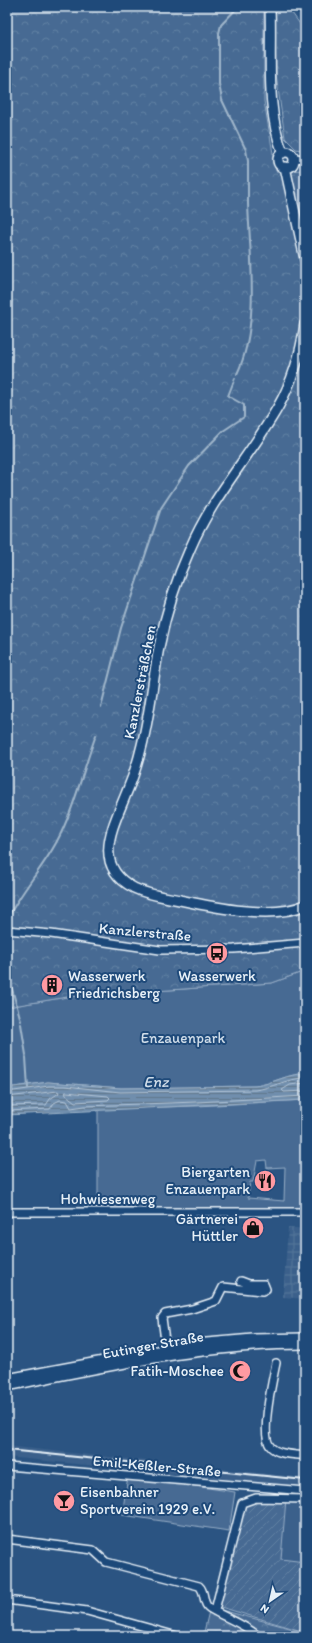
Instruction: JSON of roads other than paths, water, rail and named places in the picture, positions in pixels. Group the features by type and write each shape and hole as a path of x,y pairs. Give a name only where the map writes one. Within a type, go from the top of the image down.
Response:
{"main road":[{"path":"270,7 271,76 275,125 283,153"},
{"path":"283,153 291,153 294,158 292,165 285,168"},
{"path":"283,153 280,156 279,161 285,168 305,258"},
{"name":"Kanzlersträßchen","path":"305,324 295,368 281,400 210,509 195,538 181,571 166,617 159,647 142,746 134,775 111,832 108,848 113,868 120,878 133,887 151,894 186,901 259,911 290,911 305,905"},
{"name":"Eutinger Straße","path":"7,1379 166,1348 234,1340 305,1338"},
{"name":"Eutinger Straße","path":"7,1386 188,1352 243,1346 305,1344"}],"street":[{"path":"294,158 305,159"},
{"name":"Kanzlerstraße","path":"7,930 50,934 160,950 234,949 305,943"},
{"name":"Hohwiesenweg","path":"7,1212 305,1212"},
{"path":"166,1348 162,1318 165,1314 192,1309 216,1301 223,1287 262,1291 266,1289 264,1284 249,1284 241,1281"},
{"path":"276,1363 266,1430 268,1442 277,1451 305,1456"},
{"name":"Emil-Keßler-Straße","path":"7,1466 305,1491"},
{"path":"215,1610 242,1503 256,1498 305,1499"},
{"path":"7,1539 93,1550 106,1562 200,1586 203,1590 207,1606 236,1620 258,1636"},
{"path":"7,1600 87,1611 177,1636"}],"water":[{"path":"305,1074 305,1100 7,1115 7,1088 48,1082 121,1088 255,1086 293,1075"}],"waterway":[{"path":"237,374 249,335 251,313 252,291 248,204 248,161 246,150 222,100 219,84 219,33 221,25 238,7"},
{"path":"101,707 121,628 161,508 189,466 223,431 244,417 244,405 228,396 235,378"},
{"path":"8,918 56,843 73,804 96,735"},
{"path":"7,971 21,1021"},
{"path":"21,1024 26,1055"},
{"path":"26,1057 28,1088"}],"railway":[{"path":"7,1450 305,1480"}],"place":[{"name":"Wasserwerk","path":"217,953"},
{"name":"Wasserwerk Friedrichsberg","path":"52,985"},
{"name":"Biergarten Enzauenpark","path":"265,1181"},
{"name":"Gärtnerei Hüttler","path":"253,1228"},
{"name":"Fatih-Moschee","path":"240,1371"},
{"name":"Eisenbahner Sportverein 1929 e.V.","path":"64,1501"}],"park label":[{"name":"Enzauenpark","path":"183,1038"}],"water label":[{"name":"Enz","path":"156,1081"}]}
